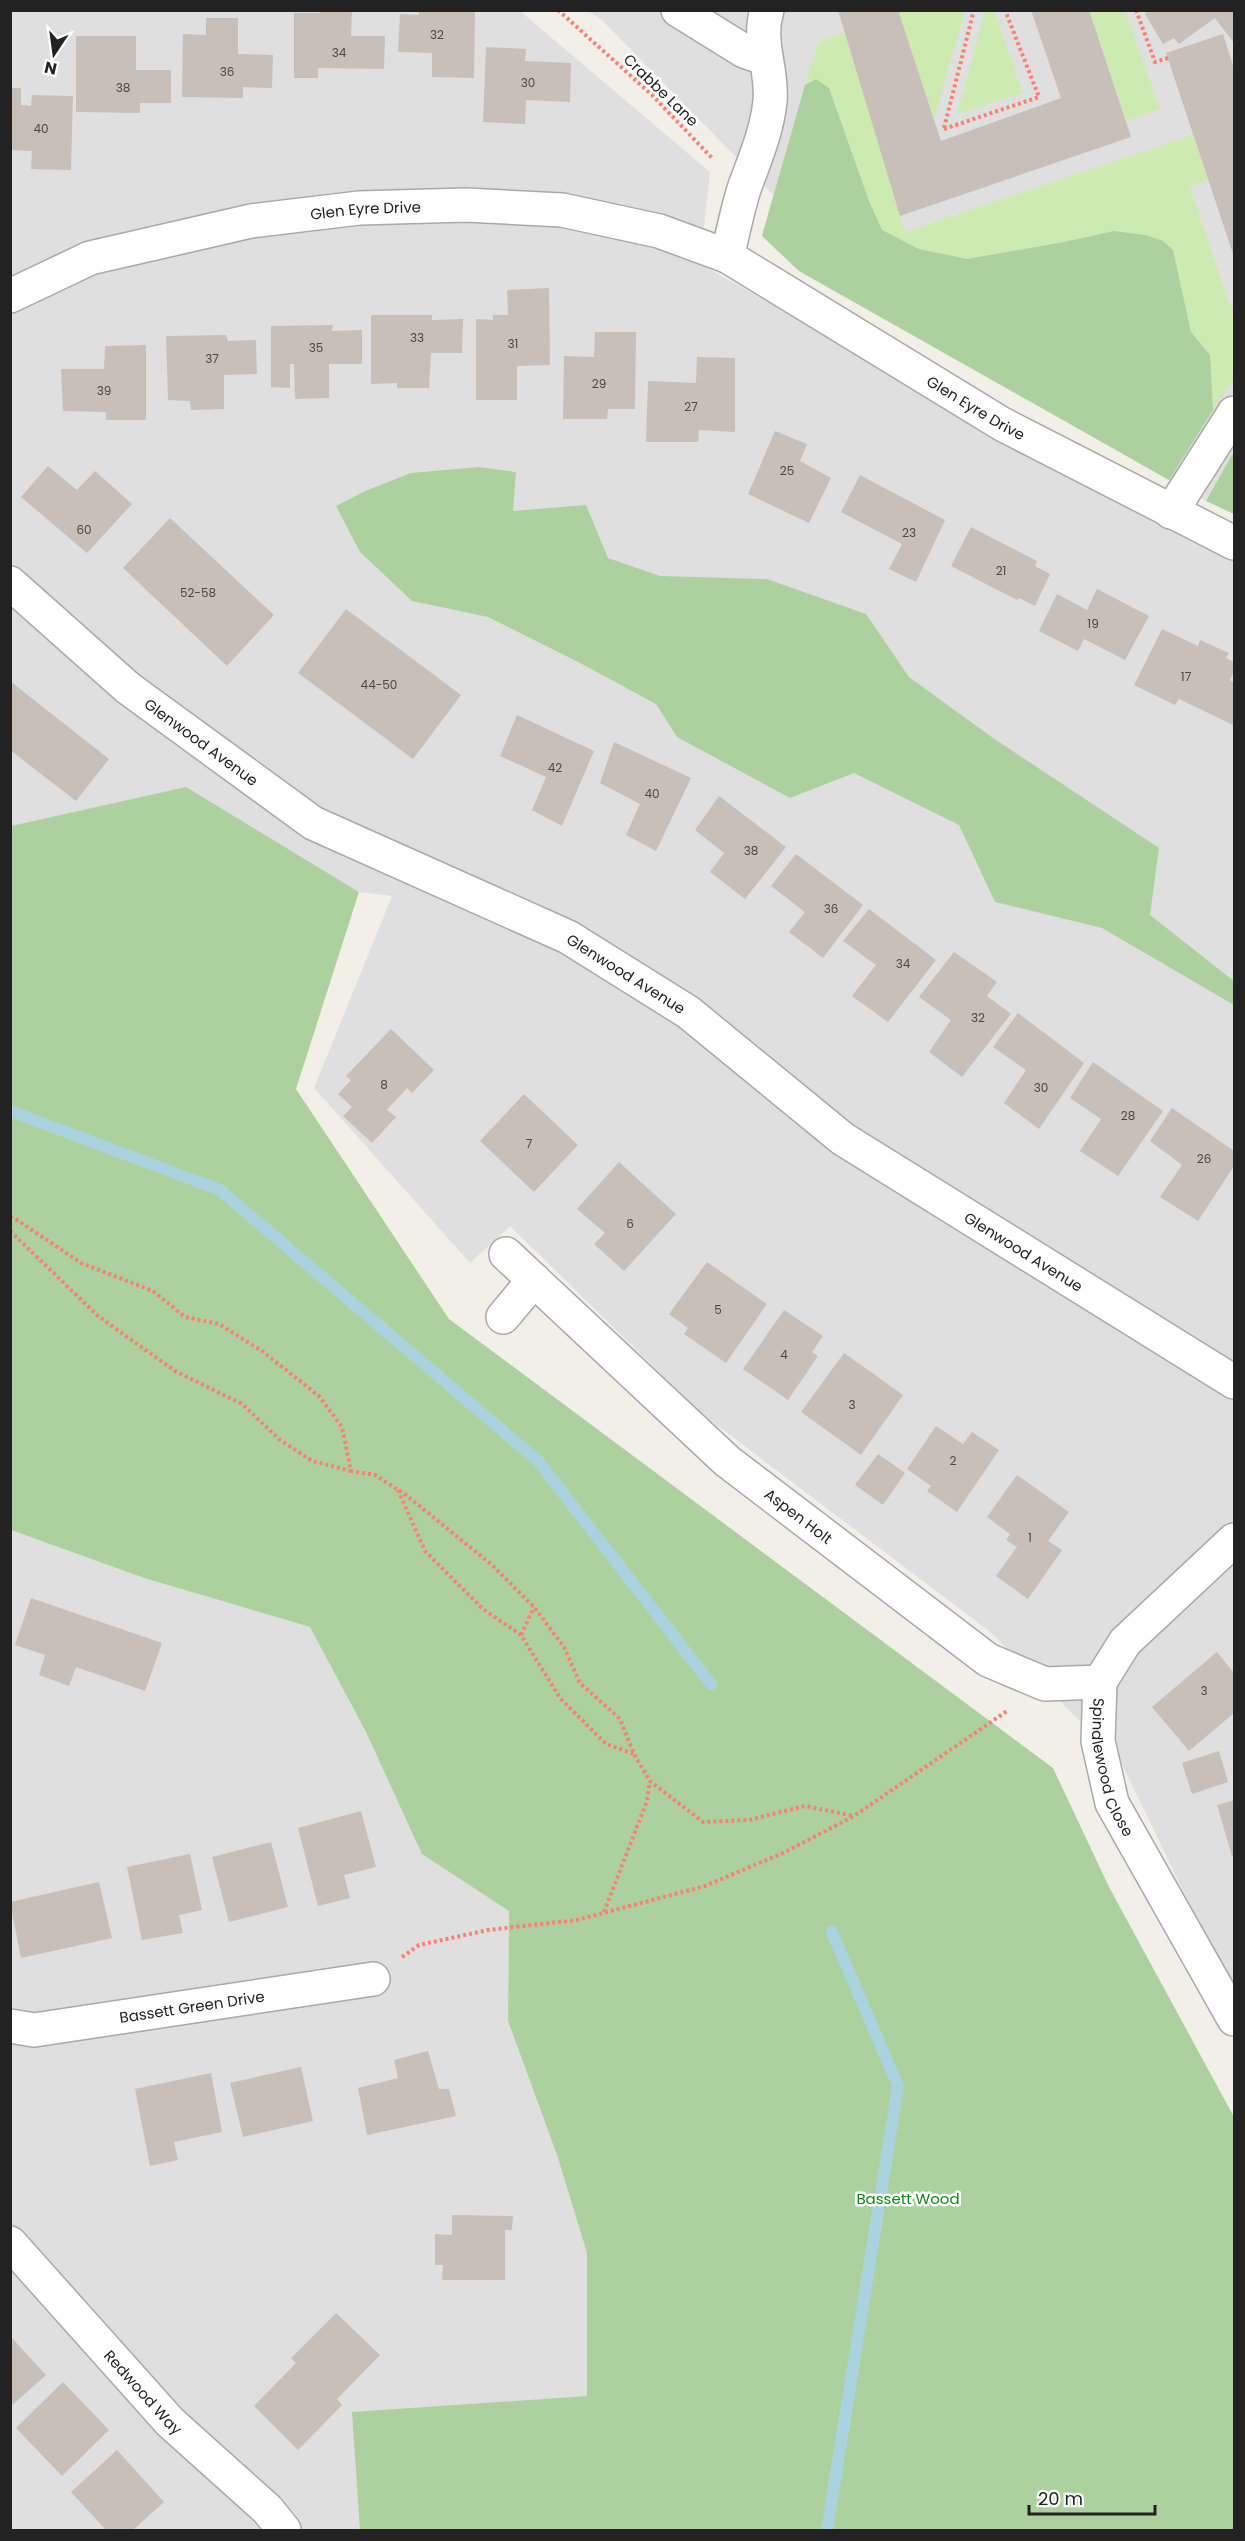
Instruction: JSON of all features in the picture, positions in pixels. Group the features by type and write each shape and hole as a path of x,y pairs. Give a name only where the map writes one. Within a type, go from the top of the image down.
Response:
{"street":[{"path":"678,10 744,51 764,58"},
{"path":"727,256 744,191 761,143 770,102 769,80 764,58 764,21 767,10"},
{"name":"Glen Eyre Drive","path":"10,296 90,258 251,221 359,208 466,205 561,210 659,231 727,256 1002,424 1234,543"},
{"path":"1171,512 1234,413"},
{"name":"Glenwood Avenue","path":"10,583 128,688 313,823 568,937 688,1012 843,1139 1234,1382"},
{"name":"Aspen Holt","path":"506,1254 727,1461 988,1660 1045,1684 1100,1682"},
{"path":"503,1317 534,1280"},
{"name":"Spindlewood Close","path":"1234,1540 1125,1642 1100,1682 1098,1741 1112,1803 1234,2019"},
{"name":"Bassett Green Drive","path":"10,2026 34,2030 373,1979"},
{"name":"Redwood Way","path":"10,2243 170,2422 267,2509 284,2530"}],"path":[{"name":"Crabbe Lane","path":"558,10 652,95 744,191"},
{"path":"974,10 944,129 1038,97 1005,10"},
{"path":"1136,10 1155,62 1168,58"},
{"path":"10,1217 81,1263 153,1291 185,1317 219,1324 262,1351 319,1396 342,1427 351,1471"},
{"path":"10,1231 98,1316 175,1371 242,1404 279,1439 312,1461 375,1475 398,1490 492,1565 534,1607 564,1647 580,1683 620,1719 634,1754 650,1781 703,1821 749,1820 805,1806 854,1816"},
{"path":"398,1490 425,1551 483,1609 521,1635 560,1698 606,1744 634,1754"},
{"path":"521,1635 534,1607"},
{"path":"373,1979 419,1945 488,1930 577,1920 705,1886 783,1853 854,1816 1045,1684"},
{"path":"603,1913 647,1801 650,1781"}],"shaded area":[{"path":"10,11 520,11 710,172 700,264 1201,546 1234,560 1234,1985 1202,1930 1121,1762 989,1631 701,1413 510,1226 470,1263 314,1088 392,896 359,892 186,788 11,826"},
{"path":"588,11 1234,11 1234,514 1206,501 799,271 762,236 773,195 602,20"},
{"path":"11,1530 144,1578 310,1627 509,1911 508,2021 557,2155 587,2253 587,2396 581,2530 11,2530"}],"green space":[{"path":"898,11 965,11 934,119"},
{"path":"985,11 994,11 1023,93 957,114"},
{"path":"1089,11 1125,11 1160,109 1126,121"},
{"path":"845,32 905,232 1193,135 1208,180 1190,187 1231,308 1234,308 1234,379 1213,410 1210,355 1191,332 1173,250 1163,241 1146,235 1114,231 967,259 919,249 882,230 816,79 805,84 819,42"},
{"path":"816,79 829,88 869,201 882,230 919,249 967,259 1114,231 1146,235 1163,241 1173,250 1191,332 1210,355 1213,410 1169,480 799,271 762,236 805,85"},
{"path":"1232,455 1234,456 1234,514 1206,501"},
{"path":"479,467 516,472 513,511 586,505 608,558 660,576 767,579 866,614 909,677 993,738 1159,848 1150,915 1234,981 1234,1005 1102,928 995,902 959,825 854,773 790,798 677,737 656,704 580,663 488,617 412,601 360,552 336,506 365,491 411,473"},
{"name":"Bassett Wood","path":"186,787 359,892 296,1089 449,1319 1053,1768 1109,1887 1234,2117 1234,2530 360,2530 352,2412 587,2396 587,2253 557,2155 508,2021 509,1911 422,1854 366,1732 310,1627 144,1578 11,1530 11,826"}],"building":[{"path":"320,10 352,10 351,36 385,36 384,69 318,68 318,78 294,78 294,13 320,13"},
{"path":"419,10 475,10 474,78 432,77 432,53 398,52 400,14 419,15"},
{"path":"838,10 898,10 941,141 1061,98 1031,10 1089,10 1131,137 900,216"},
{"path":"1150,10 1234,10 1234,43 1215,18 1179,44 1174,38 1163,44 1145,14"},
{"path":"206,18 238,18 238,54 273,55 272,88 243,87 243,98 182,97 183,34 206,35"},
{"path":"1223,34 1234,68 1234,257 1166,53"},
{"path":"76,36 136,36 136,70 171,70 171,103 140,103 140,113 76,112"},
{"path":"486,47 526,49 525,61 571,63 570,102 526,100 525,124 483,122"},
{"path":"10,88 21,88 21,105 31,106 32,95 73,96 71,170 31,169 32,151 10,150"},
{"path":"549,288 550,365 517,366 517,400 476,400 476,319 493,320 493,315 508,315 507,290"},
{"path":"371,315 432,315 432,320 463,319 462,353 431,353 429,388 397,388 397,383 371,384"},
{"path":"333,325 332,331 362,330 362,364 329,364 329,398 295,399 294,364 290,364 290,388 271,387 271,326"},
{"path":"595,332 636,332 635,409 608,409 607,419 563,419 564,356 594,357"},
{"path":"226,335 228,341 256,340 257,374 224,375 224,409 191,410 190,401 168,400 166,336"},
{"path":"146,345 146,420 106,420 106,412 63,411 61,369 104,369 105,346"},
{"path":"697,357 735,358 735,432 699,430 698,442 646,442 648,381 696,383"},
{"path":"775,431 807,444 800,461 831,478 809,523 748,494"},
{"path":"48,466 77,490 95,471 132,504 87,553 21,497"},
{"path":"860,475 945,520 916,582 889,569 902,544 841,512"},
{"path":"170,518 274,615 227,666 123,568"},
{"path":"971,527 1037,561 1035,566 1050,574 1035,606 1019,598 1017,600 951,566"},
{"path":"1097,589 1149,616 1125,660 1084,639 1078,651 1039,631 1057,594 1087,610"},
{"path":"346,609 461,695 413,759 298,673"},
{"path":"1162,629 1198,646 1200,640 1229,653 1226,658 1234,662 1234,671 1230,680 1234,683 1233,725 1179,699 1175,705 1134,685"},
{"path":"10,681 109,759 76,801 10,750"},
{"path":"517,715 594,751 562,826 532,810 546,777 500,756"},
{"path":"614,742 691,778 656,851 626,835 640,804 600,783"},
{"path":"719,796 786,847 745,899 710,872 724,853 695,830"},
{"path":"796,854 863,905 823,958 789,932 805,912 771,886"},
{"path":"869,909 936,960 888,1022 852,996 876,965 843,941"},
{"path":"954,952 997,982 987,996 1011,1014 962,1077 929,1052 951,1020 919,997"},
{"path":"1018,1013 1084,1063 1039,1129 1004,1103 1026,1070 993,1047"},
{"path":"391,1029 434,1070 412,1093 407,1088 387,1110 396,1117 372,1143 343,1116 352,1107 338,1094 351,1080 346,1076"},
{"path":"1093,1062 1163,1111 1118,1176 1080,1151 1101,1119 1070,1098"},
{"path":"524,1094 578,1145 534,1192 480,1141"},
{"path":"1172,1108 1234,1151 1234,1166 1198,1221 1160,1197 1182,1165 1150,1141"},
{"path":"619,1162 676,1214 624,1271 594,1244 605,1233 577,1209"},
{"path":"707,1262 767,1304 726,1363 684,1334 688,1328 669,1314"},
{"path":"784,1310 823,1336 812,1352 818,1356 788,1400 743,1369"},
{"path":"844,1353 903,1395 861,1455 801,1412"},
{"path":"936,1426 963,1444 972,1432 999,1450 957,1512 927,1491 931,1486 907,1469"},
{"path":"878,1454 905,1473 883,1505 855,1485"},
{"path":"1017,1475 1069,1512 1048,1541 1062,1550 1028,1599 996,1576 1017,1547 1006,1540 1010,1534 987,1517"},
{"path":"31,1598 162,1643 145,1691 76,1667 69,1686 39,1675 45,1655 15,1645"},
{"path":"1217,1652 1234,1673 1234,1713 1189,1751 1152,1707"},
{"path":"1219,1751 1228,1782 1192,1794 1182,1763"},
{"path":"1234,1800 1234,1856 1232,1856 1217,1805"},
{"path":"361,1811 376,1867 344,1875 350,1898 318,1906 298,1828"},
{"path":"271,1842 288,1907 229,1922 212,1857"},
{"path":"190,1854 202,1910 179,1915 183,1933 142,1940 127,1867"},
{"path":"99,1882 112,1938 21,1958 10,1902"},
{"path":"428,2051 439,2089 449,2089 456,2116 367,2135 358,2088 398,2078 394,2060"},
{"path":"301,2067 313,2121 243,2137 230,2083"},
{"path":"211,2073 222,2132 174,2142 178,2160 150,2166 135,2089"},
{"path":"452,2215 513,2216 512,2230 505,2230 505,2280 442,2280 443,2265 435,2265 435,2234 452,2235"},
{"path":"336,2313 380,2355 337,2399 342,2405 298,2450 254,2406 296,2363 291,2358"},
{"path":"10,2336 46,2375 10,2407"},
{"path":"63,2382 109,2430 62,2476 16,2428"},
{"path":"117,2450 164,2502 133,2530 106,2530 71,2492"}],"waterway":[{"path":"10,1111 220,1190 538,1461 711,1684"},
{"path":"827,2530 898,2086 832,1932"}]}
